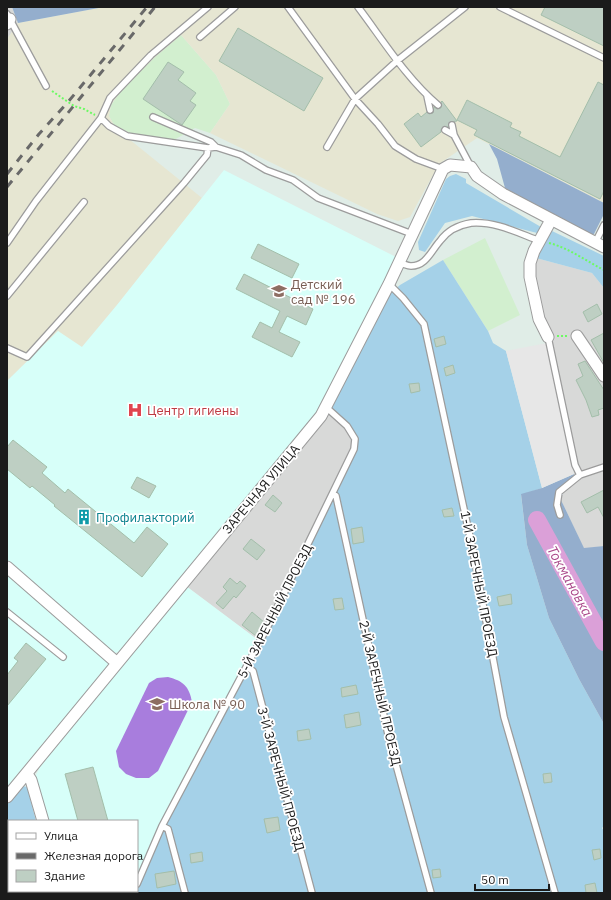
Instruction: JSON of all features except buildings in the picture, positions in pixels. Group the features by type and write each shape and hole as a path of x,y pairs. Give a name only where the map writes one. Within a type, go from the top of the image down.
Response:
{"street":[{"path":"443,169 450,165 471,168 477,176 503,194 600,245"},
{"name":"ЗАРЕЧНАЯ УЛИЦА","path":"7,797 327,408 389,284 443,169"},
{"path":"548,337 539,319 530,277 530,263 551,220"},
{"path":"577,336 604,376"},
{"path":"7,568 117,663"},
{"path":"27,774 31,780 43,820"}],"lane":[{"path":"7,243 36,201 100,118 110,98 151,55 208,7"},
{"path":"200,37 235,7"},
{"path":"288,7 355,99 378,124 395,146 416,159 443,169"},
{"path":"358,7 427,96 438,105"},
{"path":"327,147 355,99 398,60 465,7"},
{"path":"500,7 604,58"},
{"path":"8,19 16,29 46,86"},
{"path":"427,96 430,110"},
{"path":"153,117 211,142 216,147"},
{"path":"100,118 109,126 127,136 208,148 216,147 241,155 266,170 293,180 318,198 412,234"},
{"path":"452,125 454,135 471,168"},
{"path":"445,130 454,135"},
{"path":"8,351 26,357 184,183 207,155 208,148"},
{"path":"7,296 84,202"},
{"path":"399,262 411,266 425,262 440,240 453,229 470,223 487,223 540,241"},
{"path":"600,245 604,225"},
{"name":"1-Й ЗАРЕЧНЫЙ ПРОЕЗД","path":"389,284 403,298 424,324 473,552 504,717 555,893"},
{"path":"548,337 575,464 580,475"},
{"name":"5-Й ЗАРЕЧНЫЙ ПРОЕЗД","path":"138,882 162,826 247,667 354,449 355,439 347,426 327,408"},
{"path":"560,515 557,505 559,492 580,475 604,467"},
{"name":"2-Й ЗАРЕЧНЫЙ ПРОЕЗД","path":"333,493 336,496 338,504 389,739 431,893"},
{"path":"7,612 63,657"},
{"name":"3-Й ЗАРЕЧНЫЙ ПРОЕЗД","path":"247,667 253,672 312,893"},
{"path":"162,826 168,829 185,893"}],"path":[{"path":"46,86 74,106 84,109 100,118"},
{"path":"540,241 555,244 604,270"},
{"path":"548,337 577,336"}],"shaded area":[{"path":"7,7 12,7 18,23 7,39"},
{"path":"12,7 104,7 18,23"},
{"path":"104,7 604,7 604,203 477,138 439,164 410,217 398,221 377,214 210,133 230,104 216,75 181,35 155,57 120,92 111,105 109,116 114,125 130,133 129,139 202,198 81,348 58,331 7,381 7,39 18,23"},
{"path":"181,35 216,75 230,104 210,133 195,128 174,140 130,133 114,125 109,116 111,105 120,92 155,57"},
{"path":"489,144 604,203 604,214 594,234 590,235 505,188 497,159"},
{"name":"Центр гигиены","path":"224,170 396,257 318,413 121,651 115,653 110,652 7,562 7,381 58,331 82,347"},
{"path":"456,174 466,179 466,183 541,227 537,233 472,216 445,223 425,252 419,250 418,242 446,179"},
{"path":"552,231 604,256 604,288 592,273 536,258"},
{"path":"485,238 520,315 488,331 443,260"},
{"path":"536,258 592,273 604,288 604,546 584,549 561,500 563,491 574,481 574,474 547,343 532,281"},
{"path":"443,260 488,331 493,343 506,351 542,488 521,495 527,545 549,618 579,679 604,724 604,826 602,828 604,831 604,893 129,893 138,892 138,873 160,823 258,640 352,447 349,431 328,414 390,294 400,285"},
{"path":"547,343 574,474 542,488 506,351"},
{"path":"328,414 347,428 353,439 352,447 258,640 186,586"},
{"path":"574,474 574,481 563,491 561,500 584,548 604,546 604,724 579,679 549,618 527,545 521,494 542,488"},
{"path":"7,573 109,661 108,665 7,787"},
{"name":"Школа № 90","path":"186,586 258,640 160,823 138,873 138,820 47,820 36,775 40,767"},
{"path":"168,677 178,680 187,688 192,702 158,771 149,778 136,778 126,774 119,767 116,751 149,683 157,678"},
{"path":"20,787 27,787 36,820 8,820 7,841 7,805"},
{"path":"8,851 8,892 57,893 7,893"},
{"path":"66,892 130,892 129,893"}],"waterway":[{"name":"Токмановка","path":"537,520 604,642"}],"railway":[{"path":"7,174 147,7"},
{"path":"7,187 155,7"}],"place":[{"name":"Детский сад № 196","path":"279,291"},
{"name":"Центр гигиены","path":"135,410"},
{"name":"Профилакторий","path":"84,517"},
{"name":"Школа № 90","path":"157,704"}]}
